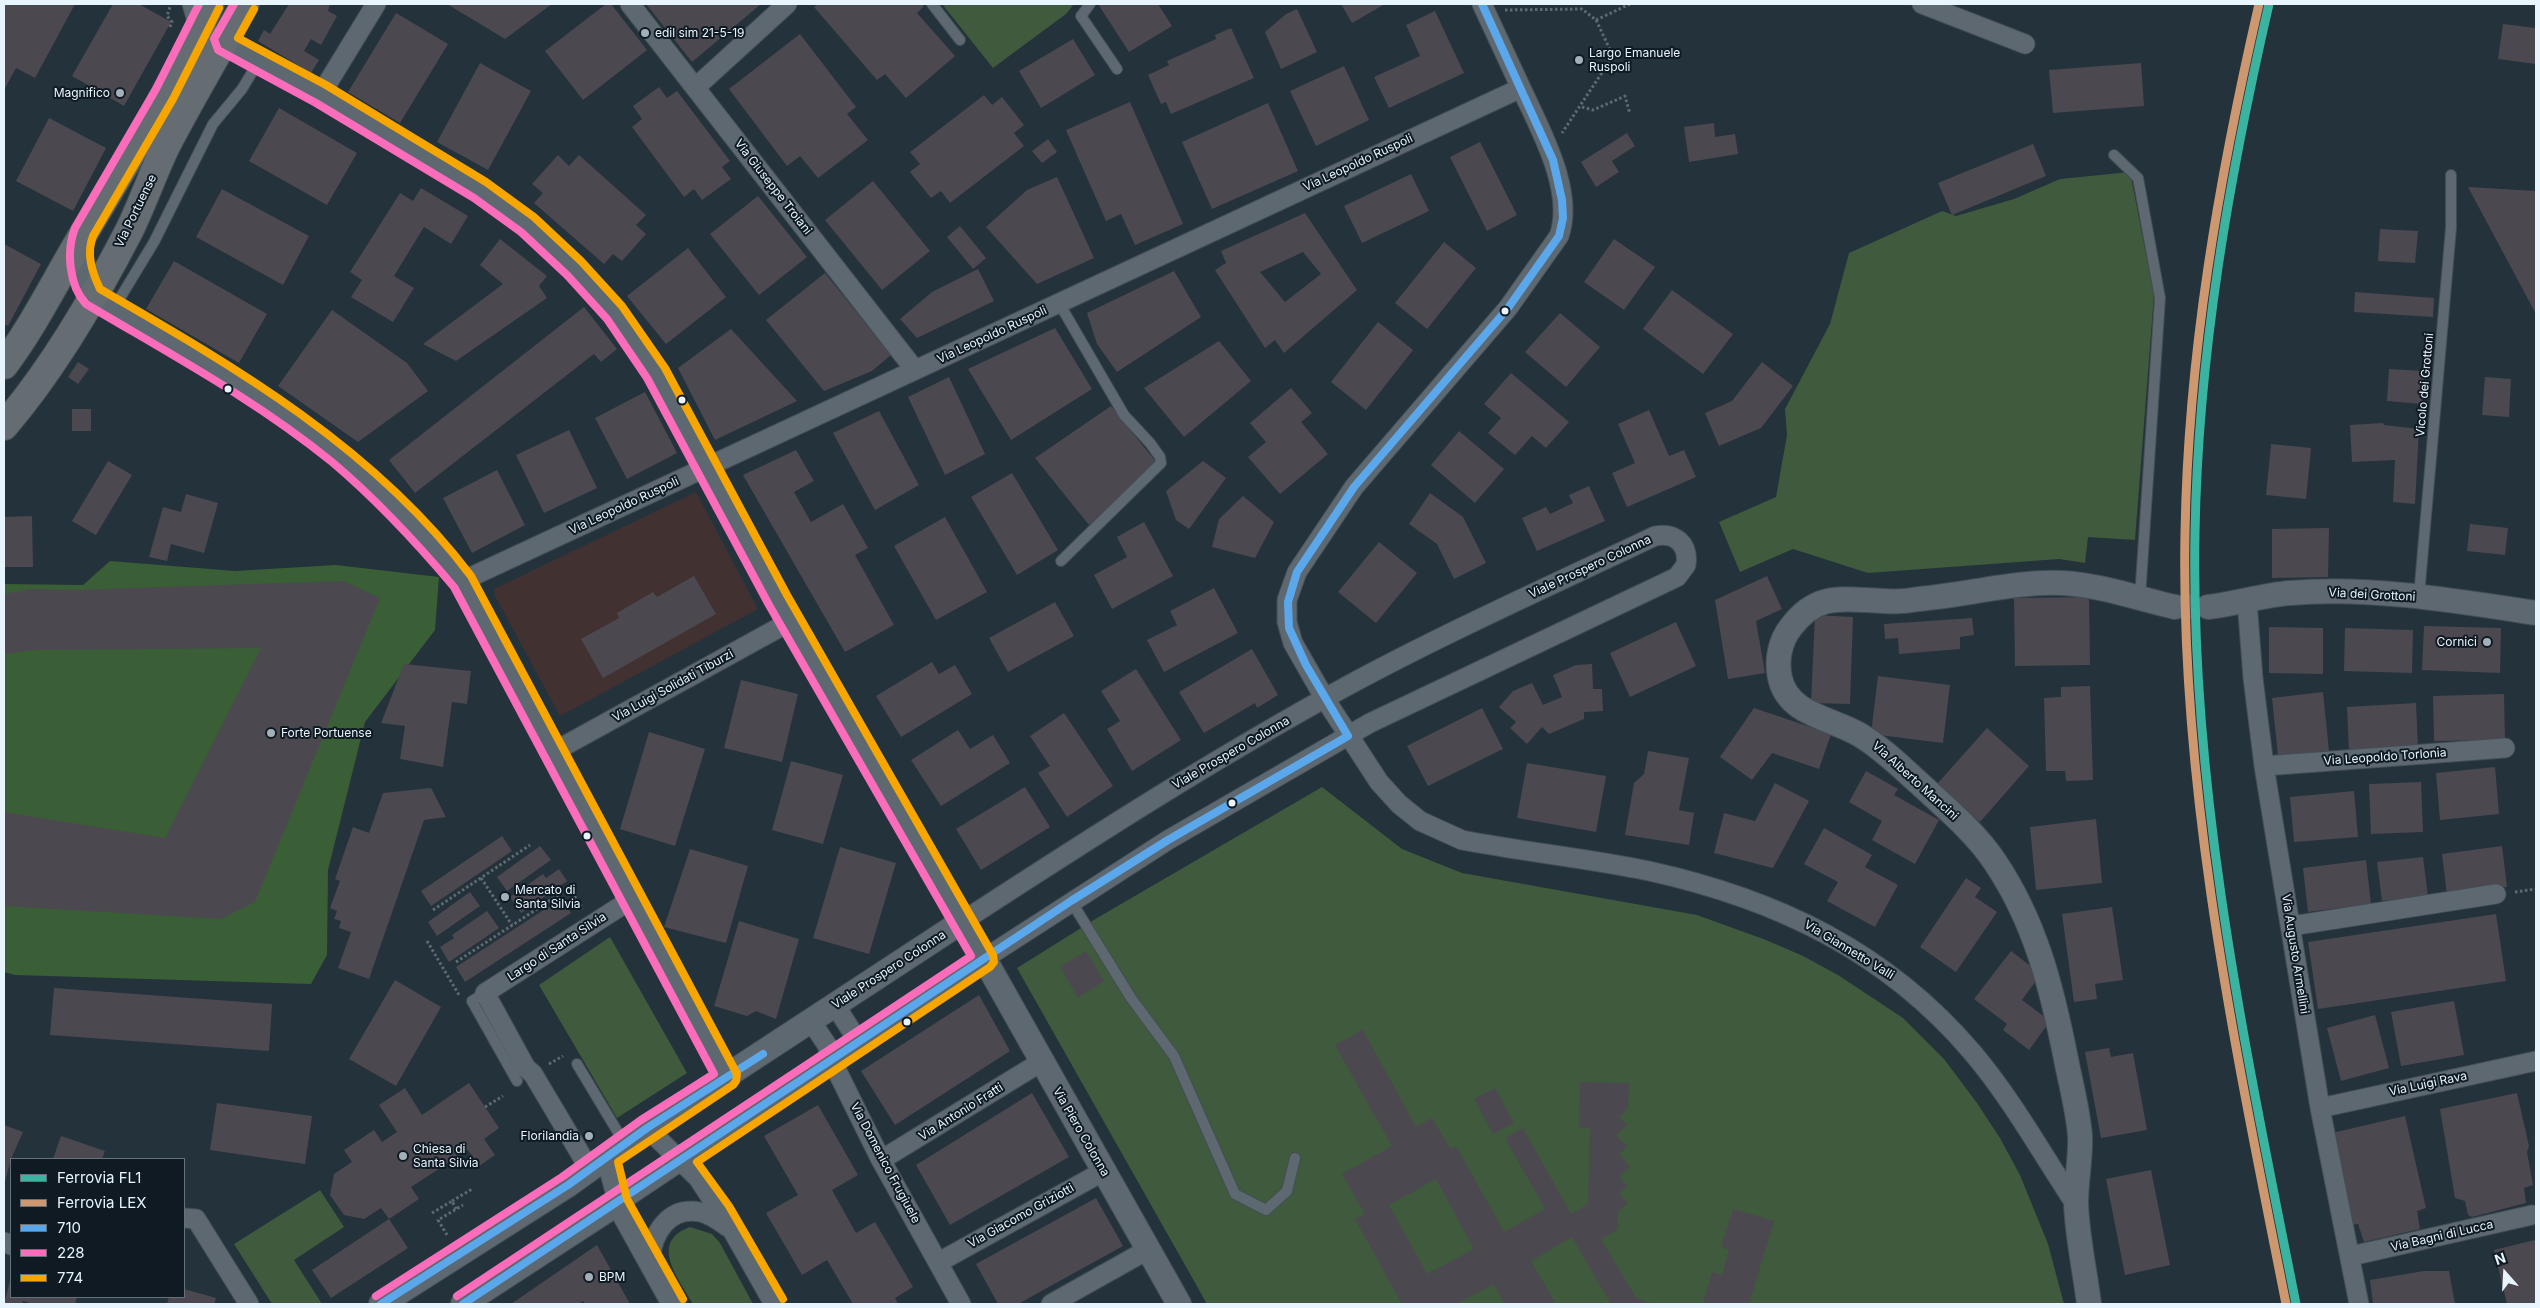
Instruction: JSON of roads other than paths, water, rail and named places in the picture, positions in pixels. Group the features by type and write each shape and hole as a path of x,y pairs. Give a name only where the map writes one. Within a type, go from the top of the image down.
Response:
{"main road":[{"name":"Via Portuense","path":"8,419 58,352 103,302 129,230 169,141 245,4"},
{"path":"7,354 110,192 200,12"}],"street":[{"path":"321,94 376,4"},
{"name":"Via Giuseppe Troiani","path":"630,4 915,370"},
{"path":"696,87 787,4"},
{"path":"1922,4 2025,44"},
{"name":"Via Giannetto Valli","path":"1484,7 1552,155 1564,212 1563,225 1559,236 1508,308 1354,487 1297,572 1287,600 1289,632 1325,699 1379,782 1399,804 1420,821 1445,834 1484,844 1648,871 1723,890 1803,922 1879,966 1933,1010 1973,1053 2003,1093 2076,1205 2089,1304"},
{"path":"200,12 224,42 321,94 480,190 527,224 574,268 615,314 656,373 706,468 791,621 963,921"},
{"name":"Via Leopoldo Ruspoli","path":"462,580 1521,88"},
{"path":"82,237 82,271 103,302 234,379 312,432 400,507 432,542 462,580 555,751 727,1077"},
{"name":"Viale Prospero Colonna","path":"381,1304 1143,804 1325,699 1488,615 1655,536 1671,535 1684,546 1688,556 1686,565 1677,576 1500,660 1348,736 1168,840 1071,901 858,1041 618,1203"},
{"name":"Via Alberto Mancini","path":"2076,1205 2080,1144 2076,1111 2048,976 2020,904 2002,872 1977,838 1879,748 1854,731 1808,712 1792,701 1780,682 1779,654 1787,632 1800,616 1816,604 1838,598 1896,601 2000,587 2052,583 2082,585 2140,599"},
{"name":"Via dei Grottoni","path":"2208,607 2305,592 2419,597 2536,613"},
{"path":"2140,599 2175,607"},
{"name":"Via Augusto Armellini","path":"2247,601 2253,678 2264,766 2320,1108 2351,1256 2358,1304"},
{"name":"Via Luigi Solidati Tiburzi","path":"555,751 791,621"},
{"name":"Via Leopoldo Torlonia","path":"2264,766 2505,748"},
{"path":"2291,926 2502,894"},
{"name":"Largo di Santa Silvia","path":"477,992 632,899"},
{"name":"Via Piero Colonna","path":"963,921 1179,1304"},
{"path":"477,992 526,1068 607,1157 618,1203 674,1304"},
{"path":"835,1005 858,1041"},
{"name":"Via Domenico Frugiuele","path":"811,1021 827,1045 831,1059 881,1160 961,1304"},
{"name":"Via Luigi Rava","path":"2320,1108 2536,1061"},
{"name":"Via Antonio Fratti","path":"881,1160 1041,1062"},
{"path":"648,1128 698,1178 731,1228 774,1304"},
{"name":"Via Giacomo Griziotti","path":"939,1262 1104,1171"},
{"path":"466,1303 618,1203"},
{"path":"650,1261 652,1243 660,1226 682,1212 701,1212 731,1228"},
{"name":"Via Bagni di Lucca","path":"2351,1256 2532,1215"},
{"path":"185,1217 196,1219 249,1304"},
{"path":"1051,1304 1149,1249"}],"lane":[{"path":"932,4 960,40"},
{"path":"1090,4 1081,16 1117,69"},
{"path":"103,302 154,242 213,124 242,89 259,61"},
{"path":"2114,154 2138,178 2160,298 2140,599"},
{"name":"Vicolo dei Grottoni","path":"2419,597 2451,228 2450,175"},
{"path":"1059,303 1124,415 1150,443 1161,459 1161,463 1061,562"},
{"path":"1071,901 1131,998 1174,1056 1235,1194 1266,1210 1287,1191 1294,1158"},
{"path":"477,992 472,1001 517,1081"},
{"path":"577,1064 607,1157"}],"tunnel":[{"path":"2175,607 2208,607"}],"rail line":[{"name":"LEX","path":"2259,4 2231,135 2208,267 2199,333 2187,466 2185,533 2186,630 2192,727 2215,921 2248,1114 2286,1304"},
{"name":"FL1","path":"2269,4 2241,135 2218,267 2209,333 2197,466 2195,533 2196,630 2202,727 2225,921 2258,1114 2296,1304"}],"place":[{"name":"edil sim 21-5-19","path":"645,33"},
{"name":"Largo Emanuele Ruspoli","path":"1579,60"},
{"name":"Magnifico","path":"120,93"},
{"name":"Cornici","path":"2487,642"},
{"name":"Forte Portuense","path":"271,733"},
{"name":"Mercato di Santa Silvia","path":"505,897"},
{"name":"Florilandia","path":"589,1136"},
{"name":"Chiesa di Santa Silvia","path":"403,1156"},
{"name":"BPM","path":"589,1277"}]}
